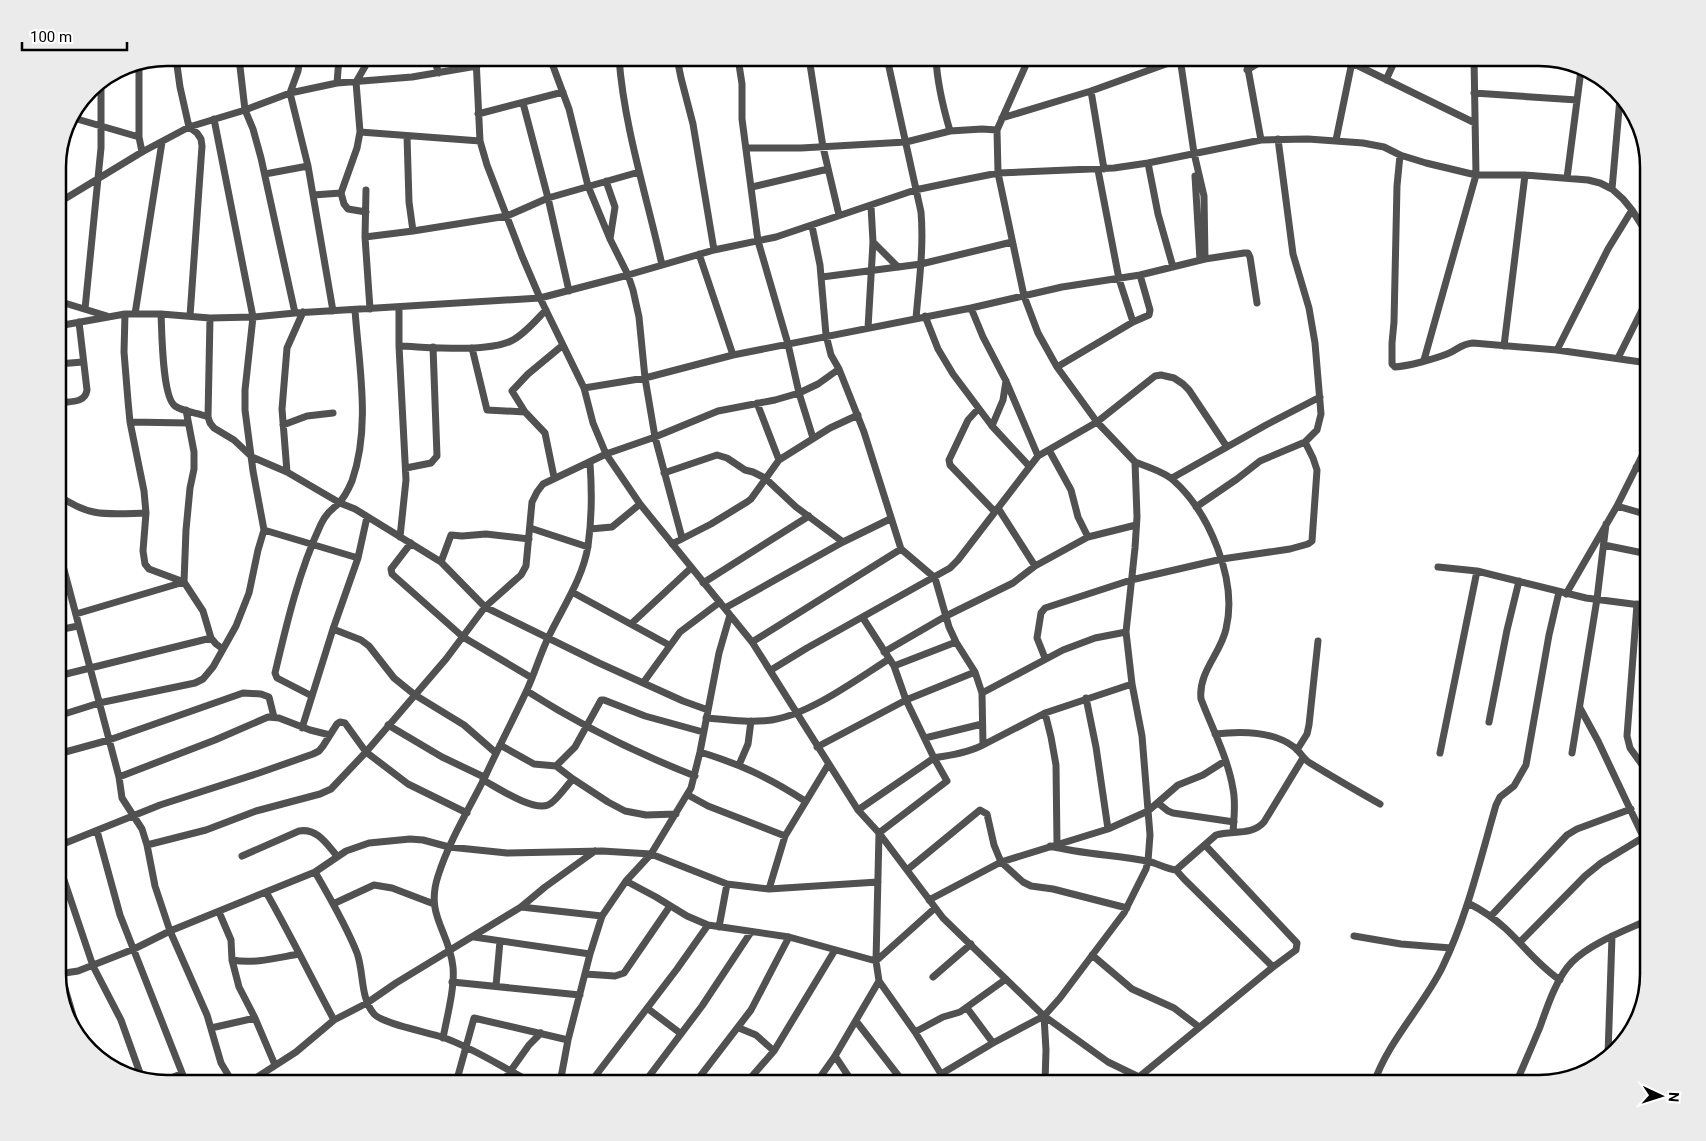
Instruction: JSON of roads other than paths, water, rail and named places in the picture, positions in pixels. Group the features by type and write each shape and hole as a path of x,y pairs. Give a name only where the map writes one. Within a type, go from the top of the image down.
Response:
{"street":[{"path":"177,66 180,87 190,127 201,139 202,146 190,316"},
{"path":"240,66 245,110 257,140 299,313 287,348 282,409 287,472"},
{"path":"299,66 290,93 308,166 333,311"},
{"path":"336,83 338,66"},
{"path":"365,66 356,82 360,132 357,148 341,193 344,204 348,209 366,212"},
{"path":"437,66 439,73"},
{"path":"66,198 142,152 190,127 245,110 290,93 336,83 439,73 477,66 480,141 487,164 540,298 584,388 593,423 606,454 640,504 752,642 858,810 880,833 943,918 1044,1016 1108,1062 1135,1075"},
{"path":"553,66 569,109 588,186 610,239 628,275 639,317 645,378 655,437 682,538"},
{"path":"620,66 621,81 640,172 662,265"},
{"path":"678,66 693,124 714,250"},
{"path":"739,66 742,84 742,118 758,241 788,344 798,392 813,438"},
{"path":"810,66 823,147 839,215"},
{"path":"889,66 921,212 921,264 916,318"},
{"path":"936,66 942,104 950,131"},
{"path":"1025,66 997,130 998,173 1024,296 1038,333 1057,366 1097,422 1135,462 1172,478 1196,507 1222,559 1227,583 1227,628 1206,672 1200,693 1233,788 1235,800 1233,832"},
{"path":"1002,118 1091,91 1158,66"},
{"path":"1181,66 1194,153 1204,196 1203,259"},
{"path":"1247,66 1261,140"},
{"path":"1247,70 1254,66"},
{"path":"1336,140 1351,66"},
{"path":"1360,66 1475,123"},
{"path":"1386,80 1392,66"},
{"path":"1424,360 1476,175 1474,66"},
{"path":"139,71 138,136 142,152"},
{"path":"1567,178 1580,76"},
{"path":"85,309 102,126 101,91"},
{"path":"1091,91 1101,169 1119,279 1133,322"},
{"path":"478,114 563,92"},
{"path":"1474,93 1577,100"},
{"path":"523,103 548,198 569,291"},
{"path":"1612,189 1619,106"},
{"path":"78,119 138,136"},
{"path":"66,713 98,703 203,680 214,667 236,626 249,593 264,530 247,428 245,390 253,317 214,120"},
{"path":"746,148 823,147 906,142 950,131 997,130"},
{"path":"360,132 480,141"},
{"path":"407,136 409,202 413,231"},
{"path":"66,324 125,314 161,314 210,318 253,317 540,298 714,250 776,237 915,190 998,173 1101,169 1148,163 1261,140 1308,138 1336,140 1384,147 1400,155 1476,175 1525,175 1588,180 1612,189 1632,210 1640,222"},
{"path":"1196,507 1260,461 1305,442 1317,430 1321,414 1315,343 1309,308 1293,254 1278,139"},
{"path":"135,314 162,142"},
{"path":"1400,155 1397,186 1392,359 1392,364 1395,367 1450,353 1464,344 1557,350 1640,362"},
{"path":"1148,163 1158,214 1173,267"},
{"path":"265,174 308,166"},
{"path":"752,187 828,169"},
{"path":"365,237 507,216 548,198 640,172"},
{"path":"1504,346 1525,175"},
{"path":"606,181 615,207 610,239"},
{"path":"366,190 365,237 370,309"},
{"path":"312,195 341,193"},
{"path":"868,328 873,242 871,206"},
{"path":"1557,350 1608,249 1632,210"},
{"path":"812,226 822,277 826,335 831,355 864,432 900,549 935,578 956,642 975,672 982,693 983,745"},
{"path":"873,242 898,267"},
{"path":"822,277 921,264 1012,242"},
{"path":"584,388 645,378 733,354 971,308 1062,287 1140,275 1203,259 1244,253 1248,253 1250,257 1257,303"},
{"path":"699,254 733,354"},
{"path":"1057,366 1133,322 1149,315 1150,312 1140,275"},
{"path":"66,303 108,317"},
{"path":"399,307 399,346 406,468 405,504 400,537"},
{"path":"971,308 983,337 1006,380 1038,456"},
{"path":"312,696 277,678 276,673 299,578 312,543 328,512 340,503 352,481 358,457 362,427 362,393 355,310"},
{"path":"399,346 472,348 499,345 512,341 546,310"},
{"path":"125,314 125,376 130,422 144,491 146,513 143,551 145,564 149,569 184,582"},
{"path":"161,314 168,396 175,406 208,417"},
{"path":"1618,358 1640,314"},
{"path":"925,316 938,349 953,374 992,426 1030,466"},
{"path":"210,318 208,417 210,424 234,440 252,456 287,472 367,517 440,562 485,607 707,714 751,721 770,720 798,714 889,659"},
{"path":"66,402 80,400 87,395 88,390 79,322"},
{"path":"554,478 545,433 525,412 513,394 513,388 563,345"},
{"path":"406,468 431,463 437,456 432,347"},
{"path":"472,348 487,410 525,412"},
{"path":"66,363 83,362"},
{"path":"147,845 206,830 256,811 320,794 330,789 339,781 415,695 485,607 520,575 526,566 532,502 536,492 543,484 606,454 655,437 718,411 775,400 798,392 818,384 838,369"},
{"path":"771,670 950,568 1038,456 1097,422 1155,376 1168,376 1179,380 1189,390 1227,447"},
{"path":"992,426 1003,400 1006,380"},
{"path":"1172,478 1320,397"},
{"path":"757,403 779,460"},
{"path":"978,409 968,420 949,460 950,465 996,510 1035,566"},
{"path":"186,410 194,452 194,470 186,521 184,582 203,611 211,638 223,648"},
{"path":"283,425 313,415 333,413"},
{"path":"672,544 711,524 751,499 779,460 830,428 858,416"},
{"path":"130,422 188,422"},
{"path":"1045,658 1038,638 1045,608 1131,580 1222,559 1290,549 1312,541 1317,470 1305,442"},
{"path":"1050,450 1071,490 1078,517 1088,537"},
{"path":"664,472 717,455 727,458 745,470 766,478 809,516 843,542"},
{"path":"1378,1075 1415,1010 1435,980 1451,948 1468,903 1496,805 1500,797 1514,786 1526,765 1549,635 1563,593 1606,524 1640,459"},
{"path":"863,618 894,666 906,700 934,758 947,778 947,780 880,833 876,961 879,981 915,1032 941,1074 1044,1016 1060,998 1127,908 1142,879 1148,861 1150,834 1142,736 1132,684 1126,632 1136,525 1135,462"},
{"path":"443,1038 453,967 450,951 434,911 433,896 449,847 527,691 548,637 572,592 583,566 588,547 592,501 590,463"},
{"path":"1636,466 1640,467"},
{"path":"66,500 89,512 100,514 146,513"},
{"path":"590,529 612,527 640,504"},
{"path":"1616,506 1640,513"},
{"path":"703,583 809,516"},
{"path":"302,728 333,629 358,558 367,517"},
{"path":"643,683 680,632 722,605 890,519"},
{"path":"1572,753 1598,599 1606,524"},
{"path":"884,652 946,616 1013,583 1035,566 1088,537 1136,525"},
{"path":"530,528 588,547"},
{"path":"264,530 358,558"},
{"path":"440,562 451,535 486,534 529,539"},
{"path":"411,543 391,568 392,574 463,637 532,678"},
{"path":"1604,545 1640,552"},
{"path":"752,642 900,549"},
{"path":"1438,567 1477,571 1563,593 1640,605"},
{"path":"631,624 691,568"},
{"path":"1440,753 1477,571"},
{"path":"66,578 119,777 122,798 142,829 155,886 170,931 207,1015 221,1063 228,1075"},
{"path":"1489,722 1507,630 1519,581"},
{"path":"76,614 184,582"},
{"path":"572,592 669,645"},
{"path":"1637,604 1627,736 1630,748 1640,762"},
{"path":"562,1075 568,1040 590,954 602,916 626,881 651,854 688,795 700,752 719,653 730,614"},
{"path":"66,628 78,626"},
{"path":"333,629 361,640 369,646 394,678 415,695 464,725 496,753"},
{"path":"982,693 1063,650 1095,638 1126,632"},
{"path":"66,674 211,638"},
{"path":"1297,750 1307,734 1309,725 1318,641"},
{"path":"894,666 956,642"},
{"path":"817,747 906,700 975,672"},
{"path":"858,810 934,758 976,749 1045,713 1132,684"},
{"path":"527,691 560,712 632,750 694,776"},
{"path":"66,752 109,740 243,693 261,694 269,697 274,717"},
{"path":"1086,698 1096,748 1108,829"},
{"path":"556,766 575,747 601,700 645,716 703,732"},
{"path":"1580,708 1640,829"},
{"path":"1045,713 1056,765 1054,845"},
{"path":"119,777 268,718 274,717 302,728 330,735"},
{"path":"739,765 748,744 751,721"},
{"path":"66,843 160,804 313,754 319,751 340,722 345,723 366,752 408,784 467,813"},
{"path":"925,738 982,724"},
{"path":"388,725 528,804 547,806 554,802 572,779"},
{"path":"1215,734 1251,732 1283,741 1297,750 1303,758 1380,804"},
{"path":"500,745 534,764 556,766 572,779 625,811 646,815 676,814"},
{"path":"700,752 739,765 776,782 805,801"},
{"path":"1176,870 1216,835 1251,831 1259,828 1303,758"},
{"path":"929,900 1001,862 1108,829 1148,811 1178,785 1203,775 1225,761"},
{"path":"769,889 785,836 828,765"},
{"path":"688,795 708,806 785,836"},
{"path":"1158,803 1173,813 1234,822"},
{"path":"1491,916 1567,835 1577,829 1630,809"},
{"path":"907,870 980,810 983,810 987,814 994,845 1001,862 1015,876 1030,886 1053,889 1127,908"},
{"path":"242,856 304,830 318,835 337,856"},
{"path":"97,831 120,915 181,1074"},
{"path":"1520,942 1585,876 1601,863 1640,839"},
{"path":"66,974 93,966 170,931 315,872 346,851 369,843 423,840 449,847 507,853 595,851 651,854 727,884 769,889 878,882"},
{"path":"1054,845 1071,851 1148,861 1176,870 1273,967"},
{"path":"1141,1075 1296,950 1298,946 1297,942 1205,845"},
{"path":"261,1075 296,1052 334,1020 367,1003 396,983 521,907 595,851"},
{"path":"315,872 334,904 357,953 367,1003 374,1014 384,1021 467,1047 517,1075"},
{"path":"626,881 687,916 708,925 789,937 876,961"},
{"path":"719,927 727,884"},
{"path":"334,904 374,885 392,888 434,904"},
{"path":"66,886 93,966 121,1020 139,1070"},
{"path":"266,892 334,1020"},
{"path":"1468,903 1491,916 1520,942 1546,970 1560,980"},
{"path":"585,974 615,976 624,973 670,906"},
{"path":"521,907 602,916"},
{"path":"876,961 935,908"},
{"path":"219,912 231,940 232,960 239,987 255,1018 275,1065"},
{"path":"1520,1075 1560,980 1570,963 1612,936 1640,924"},
{"path":"597,1075 708,925"},
{"path":"650,1075 702,1006 751,932"},
{"path":"1354,936 1401,944 1451,948"},
{"path":"1608,1047 1612,936"},
{"path":"474,937 590,954"},
{"path":"702,1075 751,1010 789,937"},
{"path":"496,986 500,940"},
{"path":"933,977 971,944"},
{"path":"754,1075 774,1051 835,950"},
{"path":"232,960 256,962 299,954"},
{"path":"1092,955 1132,989 1174,1008 1199,1027"},
{"path":"915,1032 943,1017 967,1008 1006,979"},
{"path":"822,1075 879,981"},
{"path":"452,982 580,995"},
{"path":"647,1008 680,1033"},
{"path":"967,1008 993,1044"},
{"path":"1044,1016 1045,1075"},
{"path":"211,1028 255,1018"},
{"path":"459,1075 474,1018 568,1040"},
{"path":"856,1021 897,1075"},
{"path":"738,1028 756,1035 774,1051"},
{"path":"508,1075 540,1033"},
{"path":"835,1056 847,1075"}]}
